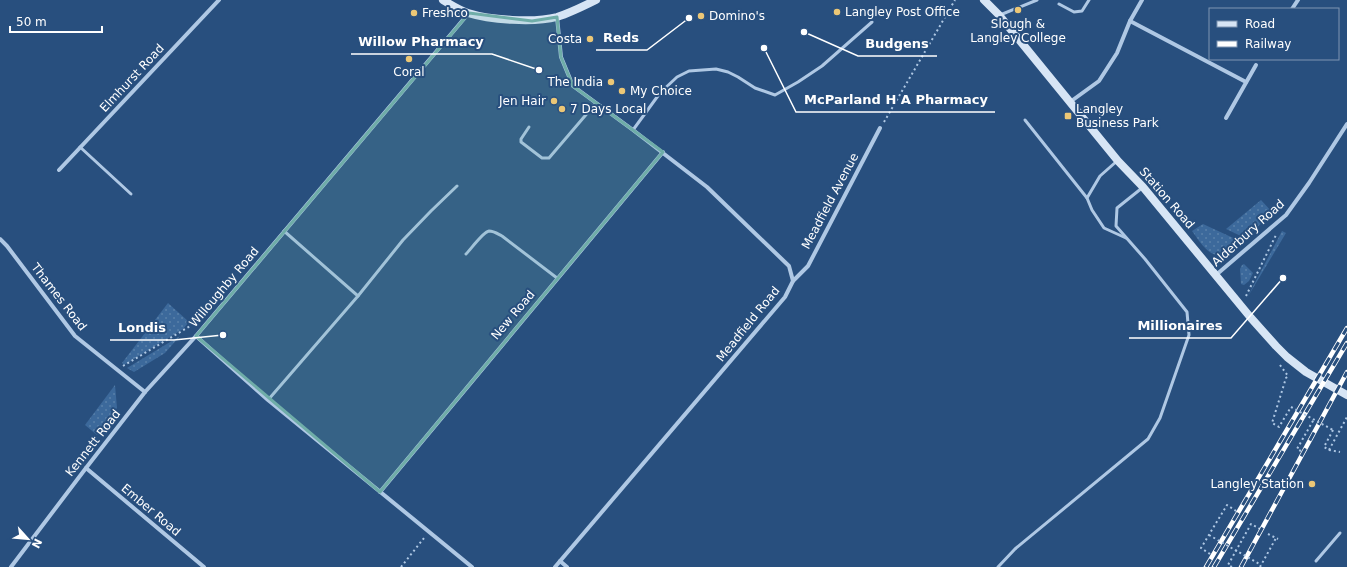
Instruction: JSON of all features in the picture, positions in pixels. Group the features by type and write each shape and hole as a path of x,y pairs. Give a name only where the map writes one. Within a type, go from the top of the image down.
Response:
{"main road":[{"path":"443,0 453,7 469,13 496,18 532,21 557,17 596,0"},
{"name":"Station Road","path":"984,0 999,15 1118,161 1143,188 1251,318 1287,357 1306,372 1347,395"}],"street":[{"name":"Elmhurst Road","path":"59,170 219,0"},
{"path":"1070,102 1099,81 1117,54 1140,0"},
{"name":"Willoughby Road","path":"469,13 196,336 268,400 472,567"},
{"name":"Meadfield Road","path":"556,567 785,297 794,281 789,266 707,186 574,86 561,58 557,17"},
{"path":"1130,21 1246,82"},
{"path":"1226,118 1256,65"},
{"name":"Alderbury Road","path":"1216,275 1286,215 1309,183 1347,124"},
{"name":"Meadfield Avenue","path":"794,281 808,266 880,128"},
{"name":"New Road","path":"380,492 663,152"},
{"name":"Thames Road","path":"0,239 75,336 145,392"},
{"name":"Kennett Road","path":"11,567 145,392 196,336"},
{"name":"Ember Road","path":"86,468 204,567"},
{"path":"560,561 567,567"}],"lane":[{"path":"999,15 1037,0"},
{"path":"1059,4 1074,12 1082,11 1089,0"},
{"path":"633,130 660,93 676,77 689,71 716,69 728,72 738,76 755,88 775,95 822,66 872,22"},
{"path":"529,127 521,138 521,142 542,158 549,158 596,103"},
{"path":"1025,120 1087,198 1092,210 1104,228 1127,239"},
{"path":"80,147 131,194"},
{"path":"1087,198 1100,176 1118,161"},
{"path":"268,400 358,296 403,240 457,186"},
{"path":"998,567 1015,549 1148,439 1160,418 1190,335 1187,312 1150,264 1116,226 1118,208 1143,188"},
{"path":"284,231 358,296"},
{"path":"466,254 484,233 489,231 493,232 502,236 557,278"},
{"path":"1316,561 1340,533"}],"path":[{"path":"880,128 888,117 954,0"},
{"path":"1246,296 1277,234"},
{"path":"116,369 198,321"},
{"path":"1288,376 1286,378 1272,423 1279,427 1291,407 1333,430 1324,447 1329,450 1340,452"},
{"path":"1329,450 1347,417"},
{"path":"1301,451 1297,449 1314,419"},
{"path":"1210,554 1201,548 1228,505 1236,510"},
{"path":"1232,567 1228,565 1231,558 1251,524 1260,529"},
{"path":"401,567 429,532"},
{"path":"1209,535 1260,566 1277,539 1268,534"}],"highlighted area":[{"path":"469,13 532,21 557,17 561,57 573,86 663,152 380,492 196,336"}],"shaded area":[{"path":"1261,200 1273,213 1245,238 1226,229"},
{"path":"1203,224 1242,242 1223,254 1214,254 1205,248 1192,231"},
{"path":"1282,231 1286,233 1247,298"},
{"path":"1244,264 1253,273 1249,281 1244,285 1241,284 1240,269"},
{"path":"168,303 189,322 183,329 124,365 122,363"},
{"path":"180,336 165,353 134,372 127,368"},
{"path":"115,385 117,408 97,435 85,425"}],"railway":[{"path":"1206,567 1347,328"},
{"path":"1214,567 1347,343"},
{"path":"1241,567 1347,372"}],"place":[{"name":"Slough & Langley College","path":"1018,10"},
{"name":"Langley Post Office","path":"837,12"},
{"name":"Freshco","path":"414,13"},
{"name":"Domino's","path":"701,16"},
{"name":"Reds","path":"689,18"},
{"name":"Budgens","path":"804,32"},
{"name":"Costa","path":"590,39"},
{"name":"McParland H A Pharmacy","path":"764,48"},
{"name":"Coral","path":"409,59"},
{"name":"Willow Pharmacy","path":"539,70"},
{"name":"The India","path":"611,82"},
{"name":"My Choice","path":"622,91"},
{"name":"Jen Hair","path":"554,101"},
{"name":"7 Days Local","path":"562,109"},
{"name":"Langley Business Park","path":"1068,116"},
{"name":"Millionaires","path":"1283,278"},
{"name":"Londis","path":"223,335"},
{"name":"Langley Station","path":"1312,484"}]}
